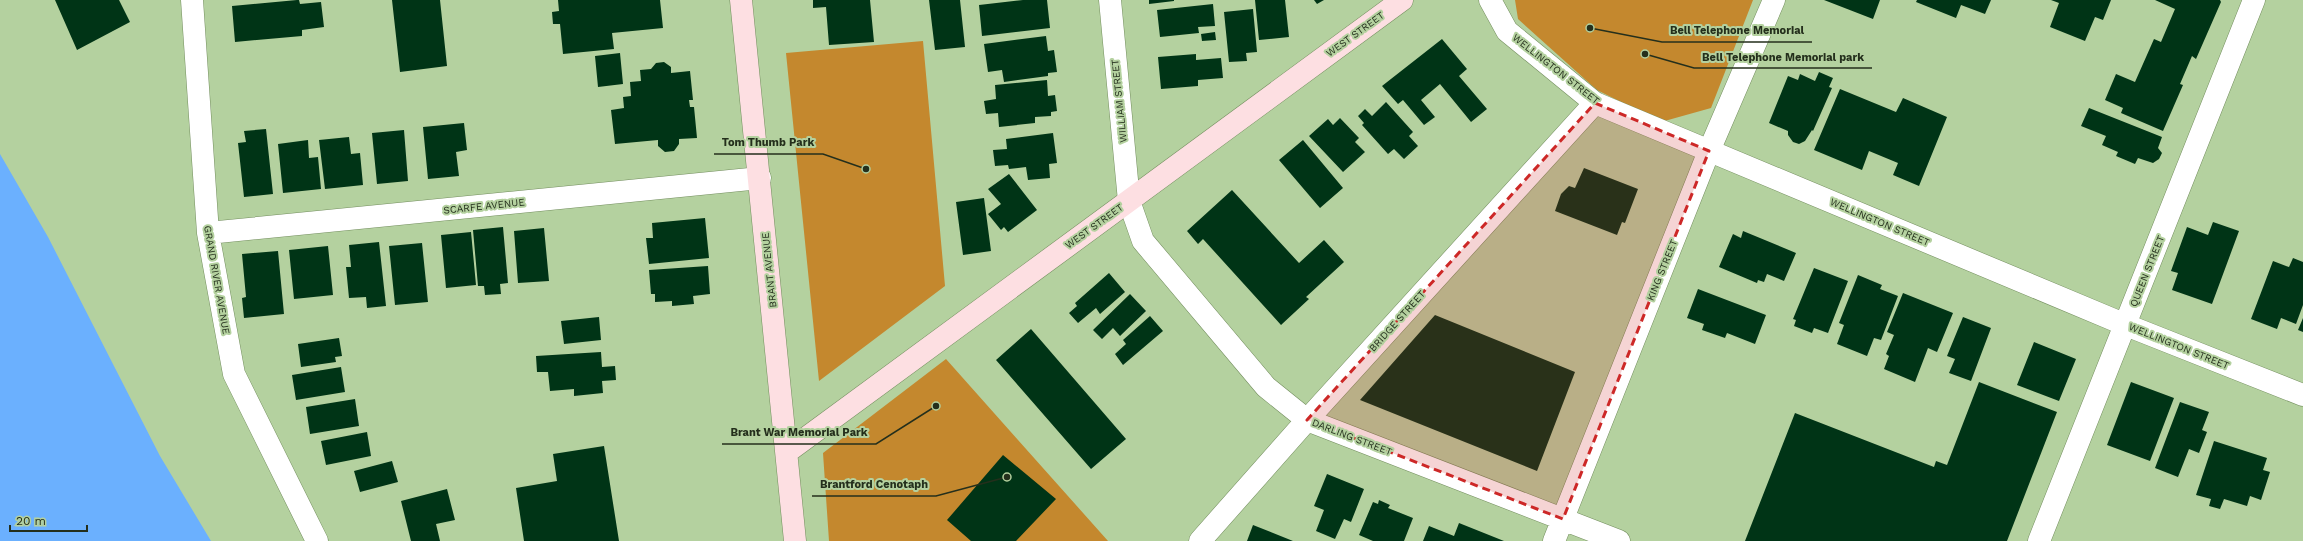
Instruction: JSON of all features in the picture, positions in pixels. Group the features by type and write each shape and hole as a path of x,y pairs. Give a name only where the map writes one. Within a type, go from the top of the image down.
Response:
{"main road":[{"name":"BRANT AVENUE","path":"741,0 760,178 795,541"},
{"name":"WEST STREET","path":"786,452 1402,0"}],"street":[{"name":"GRAND RIVER AVENUE","path":"192,0 208,233 234,374 317,541"},
{"name":"WILLIAM STREET","path":"1110,0 1129,201"},
{"name":"WELLINGTON STREET","path":"1490,0 1507,31 1595,103 2126,325 2303,395"},
{"name":"KING STREET","path":"1554,541 1709,151 1774,0"},
{"name":"QUEEN STREET","path":"2039,541 2254,0"},
{"name":"BRIDGE STREET","path":"1200,541 1307,420 1595,103"},
{"name":"SCARFE AVENUE","path":"208,233 760,178"},
{"name":"DARLING STREET","path":"1129,201 1142,241 1266,387 1307,420 1619,541"}],"highlighted area":[{"path":"1595,103 1709,151 1563,519 1307,420"}],"shaded area":[{"path":"1515,0 1753,0 1711,108 1661,122 1597,90 1518,19"},
{"path":"923,41 945,286 819,381 786,53"},
{"path":"946,359 1108,541 829,541 823,453"}],"water":[{"path":"0,154 48,237 160,456 211,541 0,541"}],"building":[{"path":"55,0 119,0 130,22 77,50"},
{"path":"299,0 300,4 321,2 324,27 302,30 302,36 235,42 232,6"},
{"path":"392,0 440,0 447,66 400,72"},
{"path":"558,0 660,0 663,28 612,33 614,49 563,54 560,24 553,24 552,12 559,11"},
{"path":"813,0 870,0 874,42 829,45 826,7 813,8"},
{"path":"929,0 960,0 965,47 935,50"},
{"path":"1023,0 1047,0 1050,28 982,36 979,5"},
{"path":"1149,0 1174,0 1174,1 1149,4"},
{"path":"1255,0 1285,0 1289,37 1259,40"},
{"path":"1314,0 1324,0 1317,4"},
{"path":"1824,0 1880,0 1873,19"},
{"path":"1917,0 1991,0 1985,14 1961,5 1956,18 1916,2"},
{"path":"2051,0 2111,0 2103,20 2095,17 2085,41 2050,27 2059,3"},
{"path":"2155,0 2220,0 2221,2 2196,59 2192,56 2180,84 2183,85 2163,131 2121,113 2123,108 2105,100 2116,74 2135,82 2154,39 2161,42 2175,9"},
{"path":"1213,4 1215,26 1198,27 1199,33 1160,37 1157,10"},
{"path":"1253,9 1257,52 1246,53 1247,61 1229,62 1224,12"},
{"path":"1215,32 1216,40 1202,41 1201,34"},
{"path":"1046,36 1048,51 1054,50 1057,72 1048,73 1048,76 1004,82 1002,70 988,72 984,44"},
{"path":"1442,39 1467,69 1459,76 1487,109 1471,122 1440,84 1421,100 1435,117 1424,125 1403,100 1398,104 1382,86"},
{"path":"620,53 623,84 598,87 595,56"},
{"path":"1196,54 1196,60 1221,58 1223,78 1198,80 1198,86 1161,89 1158,57"},
{"path":"664,62 671,67 671,73 690,71 693,100 689,100 690,107 694,107 697,138 679,139 679,144 674,151 665,152 658,146 658,140 615,144 611,110 624,108 623,97 631,96 630,82 641,81 640,70 651,69 656,63"},
{"path":"1819,72 1833,78 1829,87 1832,88 1813,131 1812,130 1805,141 1799,144 1793,142 1788,135 1788,131 1769,123 1788,76 1798,80 1800,74 1815,81"},
{"path":"1047,80 1048,96 1055,95 1057,111 1051,112 1051,116 1035,117 1035,123 999,127 998,113 986,114 984,101 996,99 995,85"},
{"path":"1840,89 1896,112 1903,98 1947,117 1919,186 1893,175 1898,163 1869,151 1862,170 1814,150"},
{"path":"1386,102 1413,132 1409,136 1418,146 1404,159 1394,149 1388,154 1362,125 1364,123 1358,116 1365,109 1372,116"},
{"path":"2089,108 2162,137 2158,148 2162,153 2159,159 2153,163 2138,158 2135,164 2116,156 2118,152 2102,145 2106,136 2081,126"},
{"path":"1340,118 1359,138 1355,142 1365,152 1343,172 1309,136 1328,119 1333,125"},
{"path":"464,123 467,150 456,152 459,176 428,179 423,127"},
{"path":"266,129 273,194 244,197 238,143 246,142 244,131"},
{"path":"404,130 408,181 377,184 372,133"},
{"path":"1053,133 1057,163 1049,164 1050,178 1028,180 1026,167 1009,169 1008,165 995,166 993,150 1007,149 1006,139"},
{"path":"349,137 351,154 360,153 363,185 325,189 319,140"},
{"path":"308,140 309,158 318,157 321,189 283,193 278,144"},
{"path":"1303,140 1343,188 1320,208 1279,160"},
{"path":"1584,168 1638,189 1625,223 1622,222 1617,235 1555,211 1561,194 1569,186 1575,188"},
{"path":"1009,174 1037,210 1008,232 1004,227 1001,230 988,214 1001,204 988,189"},
{"path":"1232,190 1299,263 1324,240 1344,262 1306,297 1309,299 1281,325 1203,239 1198,244 1187,231"},
{"path":"984,198 991,251 963,255 956,202"},
{"path":"705,218 709,258 649,264 646,238 653,238 652,223"},
{"path":"2213,222 2239,231 2212,304 2172,290 2178,273 2171,271 2187,227 2208,235"},
{"path":"503,227 508,283 500,284 501,294 485,295 484,286 478,286 473,230"},
{"path":"544,228 549,281 518,283 514,231"},
{"path":"1743,231 1796,253 1784,281 1767,274 1764,282 1758,280 1757,283 1719,267 1733,234 1741,238"},
{"path":"471,232 476,285 446,288 441,235"},
{"path":"379,242 386,306 367,308 366,297 349,298 346,267 351,267 349,245"},
{"path":"422,243 428,302 395,305 389,246"},
{"path":"328,246 333,295 294,299 289,250"},
{"path":"278,251 284,314 244,318 242,298 246,297 242,254"},
{"path":"2293,258 2303,262 2303,305 2296,324 2281,318 2277,329 2251,319 2273,261 2289,267"},
{"path":"708,266 710,294 693,296 694,304 672,306 672,301 655,302 655,294 651,294 649,270"},
{"path":"1814,268 1848,281 1828,333 1814,328 1812,333 1794,326 1796,320 1793,319"},
{"path":"1109,273 1125,292 1100,314 1096,308 1078,323 1069,313 1077,306 1075,303"},
{"path":"1858,275 1882,285 1880,289 1898,296 1881,340 1874,338 1867,356 1837,344 1844,325 1839,323"},
{"path":"1698,289 1766,315 1755,344 1727,333 1725,338 1702,330 1704,324 1687,318"},
{"path":"1903,293 1953,313 1937,352 1928,348 1915,382 1884,369 1889,356 1886,354 1894,335 1887,332"},
{"path":"1130,294 1146,311 1120,336 1113,328 1102,339 1093,330"},
{"path":"1435,315 1575,372 1537,471 1360,400"},
{"path":"1150,316 1163,331 1123,365 1115,354 1126,344 1123,340"},
{"path":"599,317 601,340 564,344 561,321"},
{"path":"1963,317 1991,328 1971,381 1949,373 1955,359 1947,356"},
{"path":"2303,318 2303,332 2298,330"},
{"path":"1031,329 1126,439 1091,469 996,360"},
{"path":"339,338 342,356 335,357 336,362 301,367 298,344"},
{"path":"2034,342 2076,359 2059,401 2017,385"},
{"path":"601,352 602,367 615,366 616,380 602,381 603,393 574,396 574,389 550,391 548,372 537,372 536,356"},
{"path":"341,367 345,392 296,400 292,375"},
{"path":"1979,382 2057,412 2007,541 1745,541 1795,413 1934,467 1936,461 1947,465"},
{"path":"2131,382 2174,398 2150,461 2107,445"},
{"path":"355,399 359,426 310,434 306,407"},
{"path":"2180,402 2209,412 2202,430 2207,432 2199,453 2189,449 2178,477 2155,468"},
{"path":"367,432 371,456 326,465 321,441"},
{"path":"2214,441 2267,458 2263,470 2270,472 2261,500 2250,496 2247,506 2224,499 2220,509 2209,506 2211,499 2196,495"},
{"path":"604,446 619,541 524,541 516,488 557,481 553,454"},
{"path":"1003,455 1056,499 1016,541 971,541 947,520"},
{"path":"392,461 398,482 360,492 354,471"},
{"path":"1327,474 1364,489 1351,522 1344,519 1335,539 1316,531 1324,510 1314,506"},
{"path":"447,489 455,520 436,524 440,541 411,541 401,501"},
{"path":"1379,500 1390,505 1388,508 1413,518 1404,541 1373,541 1359,535 1373,502 1378,504"},
{"path":"1459,523 1504,541 1423,541 1429,526 1454,536"},
{"path":"1253,525 1293,541 1247,541"}],"place":[{"name":"Bell Telephone Memorial","path":"1590,28"},
{"name":"Bell Telephone Memorial park","path":"1645,54"},
{"name":"Tom Thumb Park","path":"866,169"},
{"name":"Brant War Memorial Park","path":"936,406"},
{"name":"Brantford Cenotaph","path":"1007,477"}]}
